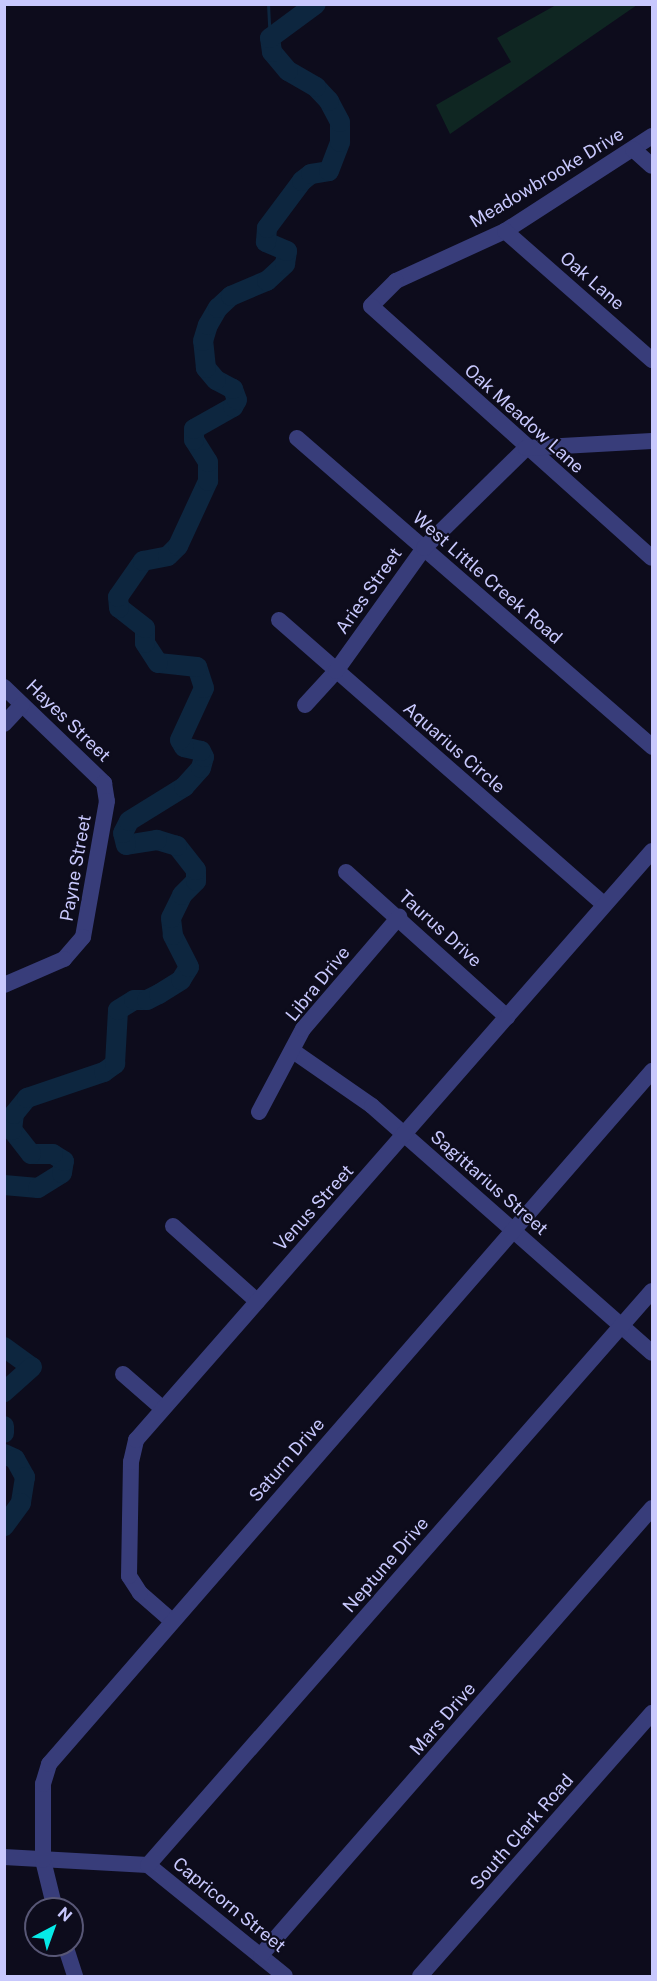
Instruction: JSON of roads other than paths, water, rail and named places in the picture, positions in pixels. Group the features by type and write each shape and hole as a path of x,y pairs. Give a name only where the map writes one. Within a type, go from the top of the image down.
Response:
{"street":[{"name":"Meadowbrooke Drive","path":"371,306 396,281 505,231 652,136"},
{"path":"633,149 652,166"},
{"name":"Oak Lane","path":"505,231 652,360"},
{"name":"Oak Meadow Lane","path":"371,306 526,448 652,558"},
{"name":"West Little Creek Road","path":"297,438 652,747"},
{"path":"526,448 652,441"},
{"name":"Aries Street","path":"305,705 336,671 424,548 526,448"},
{"name":"Aquarius Circle","path":"279,620 604,905"},
{"name":"Hayes Street","path":"4,687 104,783"},
{"path":"4,724 22,705"},
{"name":"Payne Street","path":"4,985 64,959 83,937 107,801 104,783"},
{"name":"Venus Street","path":"172,1621 140,1593 129,1576 127,1563 130,1462 136,1440 652,851"},
{"name":"Taurus Drive","path":"346,872 399,917 507,1017"},
{"name":"Libra Drive","path":"259,1112 303,1029 399,917"},
{"name":"Sagittarius Street","path":"292,1051 337,1079 405,1135 652,1353"},
{"name":"Saturn Drive","path":"52,1897 43,1860 43,1784 49,1764 652,1071"},
{"path":"173,1226 257,1301"},
{"name":"Neptune Drive","path":"148,1865 652,1291"},
{"path":"123,1374 162,1408"},
{"name":"Mars Drive","path":"261,1956 652,1508"},
{"name":"South Clark Road","path":"420,1977 652,1713"},
{"name":"Capricorn Street","path":"4,1857 148,1865 285,1977"},
{"path":"69,1957 75,1977"}],"waterway":[{"path":"268,4 270,38"},
{"path":"4,1185 38,1188 62,1173 64,1161 53,1154 31,1154 12,1130 14,1114 27,1098 104,1072 115,1064 118,1010 134,1000 147,1000 159,994 181,980 189,967 173,935 171,918 182,895 196,881 196,870 177,846 157,840 126,845 123,833 129,821 184,787 201,768 204,757 201,751 184,747 180,740 204,688 197,667 158,663 145,643 145,628 119,608 118,597 143,561 168,556 178,546 208,481 208,462 194,440 194,429 233,407 237,400 233,389 216,380 206,368 203,341 208,325 218,308 231,296 267,281 285,264 287,251 266,242 267,228 302,181 311,174 329,171 340,142 340,122 329,101 316,87 288,71 272,52 270,38 316,4"},
{"path":"4,1347 32,1367 4,1392"},
{"path":"4,1426 4,1433"},
{"path":"4,1454 15,1459 25,1477 21,1503 4,1526"}]}
